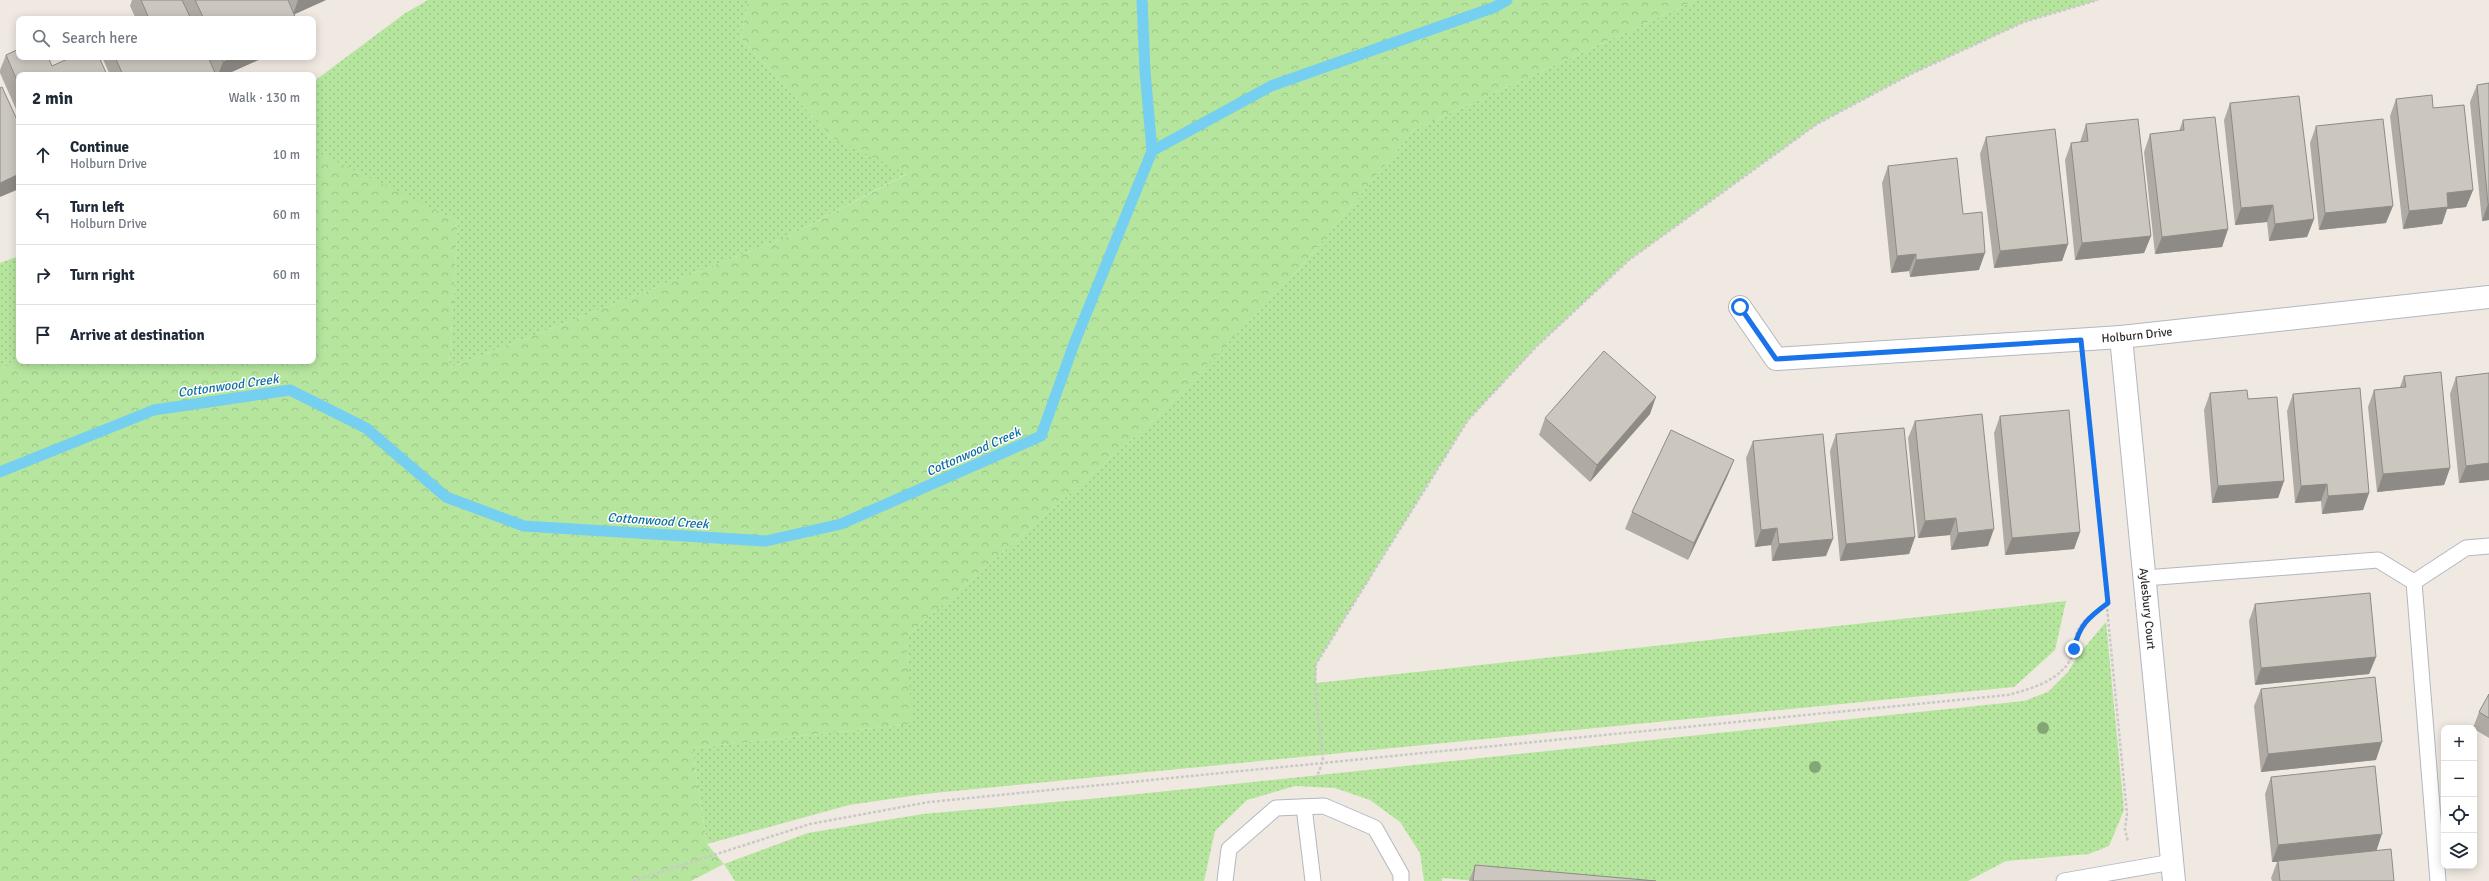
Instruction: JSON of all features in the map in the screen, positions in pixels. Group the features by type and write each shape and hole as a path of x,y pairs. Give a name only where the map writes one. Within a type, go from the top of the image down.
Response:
{"street":[{"name":"Holburn Drive","path":"1740,307 1776,359 2121,337 2489,297"},
{"name":"Aylesbury Court","path":"2121,337 2146,578 2173,871"}],"lane":[{"path":"2414,582 2466,548 2489,546"},
{"path":"2146,578 2378,560 2414,582"},
{"path":"2414,582 2438,881"},
{"path":"1225,881 1229,849 1276,808 1324,806 1375,828 1401,874 1401,881"},
{"path":"1304,807 1313,881"},
{"path":"2064,881 2130,868 2173,871"}],"path":[{"path":"1324,762 1316,691 1316,664 1468,420 1536,347 1630,260 1817,124 1911,74 2024,22 2098,0"},
{"path":"2081,340 2108,603 2130,868"},
{"path":"633,881 810,824 929,802 2008,695 2037,686 2055,675 2068,662 2078,631 2094,613 2108,603"}],"green space":[{"path":"428,0 748,0 741,38 831,137 908,173 787,237 449,368 458,221 316,155 316,80 404,14"},
{"path":"748,0 1696,0 1414,130 1301,267 1154,420 906,637 912,724 692,748 707,844 724,864 691,881 0,881 0,370 16,359 16,364 316,364 317,152 458,221 449,368 787,237 907,174 831,137 741,38"},
{"path":"1696,0 2098,0 2024,22 1911,74 1817,124 1629,260 1536,347 1468,420 1316,664 1316,683 2066,601 2055,650 2014,687 924,794 849,805 707,844 692,748 911,724 906,637 1154,420 1301,267 1414,130"},
{"path":"16,257 16,359 0,370 0,263"},
{"path":"2106,622 2124,810 2109,846 2089,854 2006,861 1968,881 1476,881 1442,878 1442,881 1424,881 1420,853 1400,822 1370,800 1335,788 1295,786 1247,800 1215,831 1204,881 735,881 724,864 808,833 923,814 1100,798 2024,701 2048,692 2068,672 2079,654"}],"building":[{"path":"141,0 182,0 190,16 148,16"},
{"path":"195,0 288,0 295,16 203,16"},
{"path":"16,50 16,60 49,60 52,66 65,60 100,60 106,72 16,72 16,78 6,55"},
{"path":"116,60 209,60 215,72 122,72"},
{"path":"2489,83 2489,204 2488,204 2477,85"},
{"path":"2,87 16,117 16,175 0,183 0,88"},
{"path":"2432,95 2433,108 2464,105 2473,190 2447,193 2448,207 2409,211 2396,99"},
{"path":"2299,96 2314,219 2275,224 2273,205 2241,208 2230,103"},
{"path":"2215,117 2228,229 2162,237 2150,134 2184,130 2183,120"},
{"path":"2138,119 2151,236 2082,243 2071,143 2088,141 2086,124"},
{"path":"2383,119 2393,206 2325,213 2316,126"},
{"path":"2055,129 2068,244 2000,251 1986,137"},
{"path":"1957,158 1963,214 1982,212 1985,253 1916,260 1916,254 1897,256 1888,166"},
{"path":"1604,351 1656,397 1597,465 1545,418"},
{"path":"2441,372 2450,468 2383,474 2374,390 2406,387 2404,376"},
{"path":"2489,373 2489,463 2466,466 2456,377"},
{"path":"2360,388 2369,493 2328,496 2327,484 2301,486 2293,394"},
{"path":"2247,390 2248,399 2277,397 2284,481 2218,486 2210,393"},
{"path":"2069,410 2080,532 2012,538 2000,416"},
{"path":"1982,414 1994,529 1958,533 1956,518 1925,521 1915,421"},
{"path":"1904,428 1915,537 1846,544 1836,434"},
{"path":"1671,430 1734,460 1694,543 1632,512"},
{"path":"1823,434 1833,539 1779,544 1777,528 1761,530 1753,441"},
{"path":"2370,593 2376,657 2261,668 2255,604"},
{"path":"2375,677 2382,742 2268,754 2261,689"},
{"path":"2489,694 2489,718 2479,712"},
{"path":"2375,766 2382,834 2278,845 2271,777"},
{"path":"2391,849 2394,881 2280,881 2278,861"},
{"path":"1475,865 1656,881 1473,881"}],"waterway":[{"name":"Cottonwood Creek","path":"0,472 154,410 290,390 366,428 446,497 524,526 766,541 841,524 1041,436 1074,344 1152,151 1145,71 1142,0"},
{"path":"1152,151 1271,86 1495,7 1507,0"}],"route":[{"path":"1740,307 1776,359 2081,340 2108,603 2094,613 2078,631 2074,649"}]}
